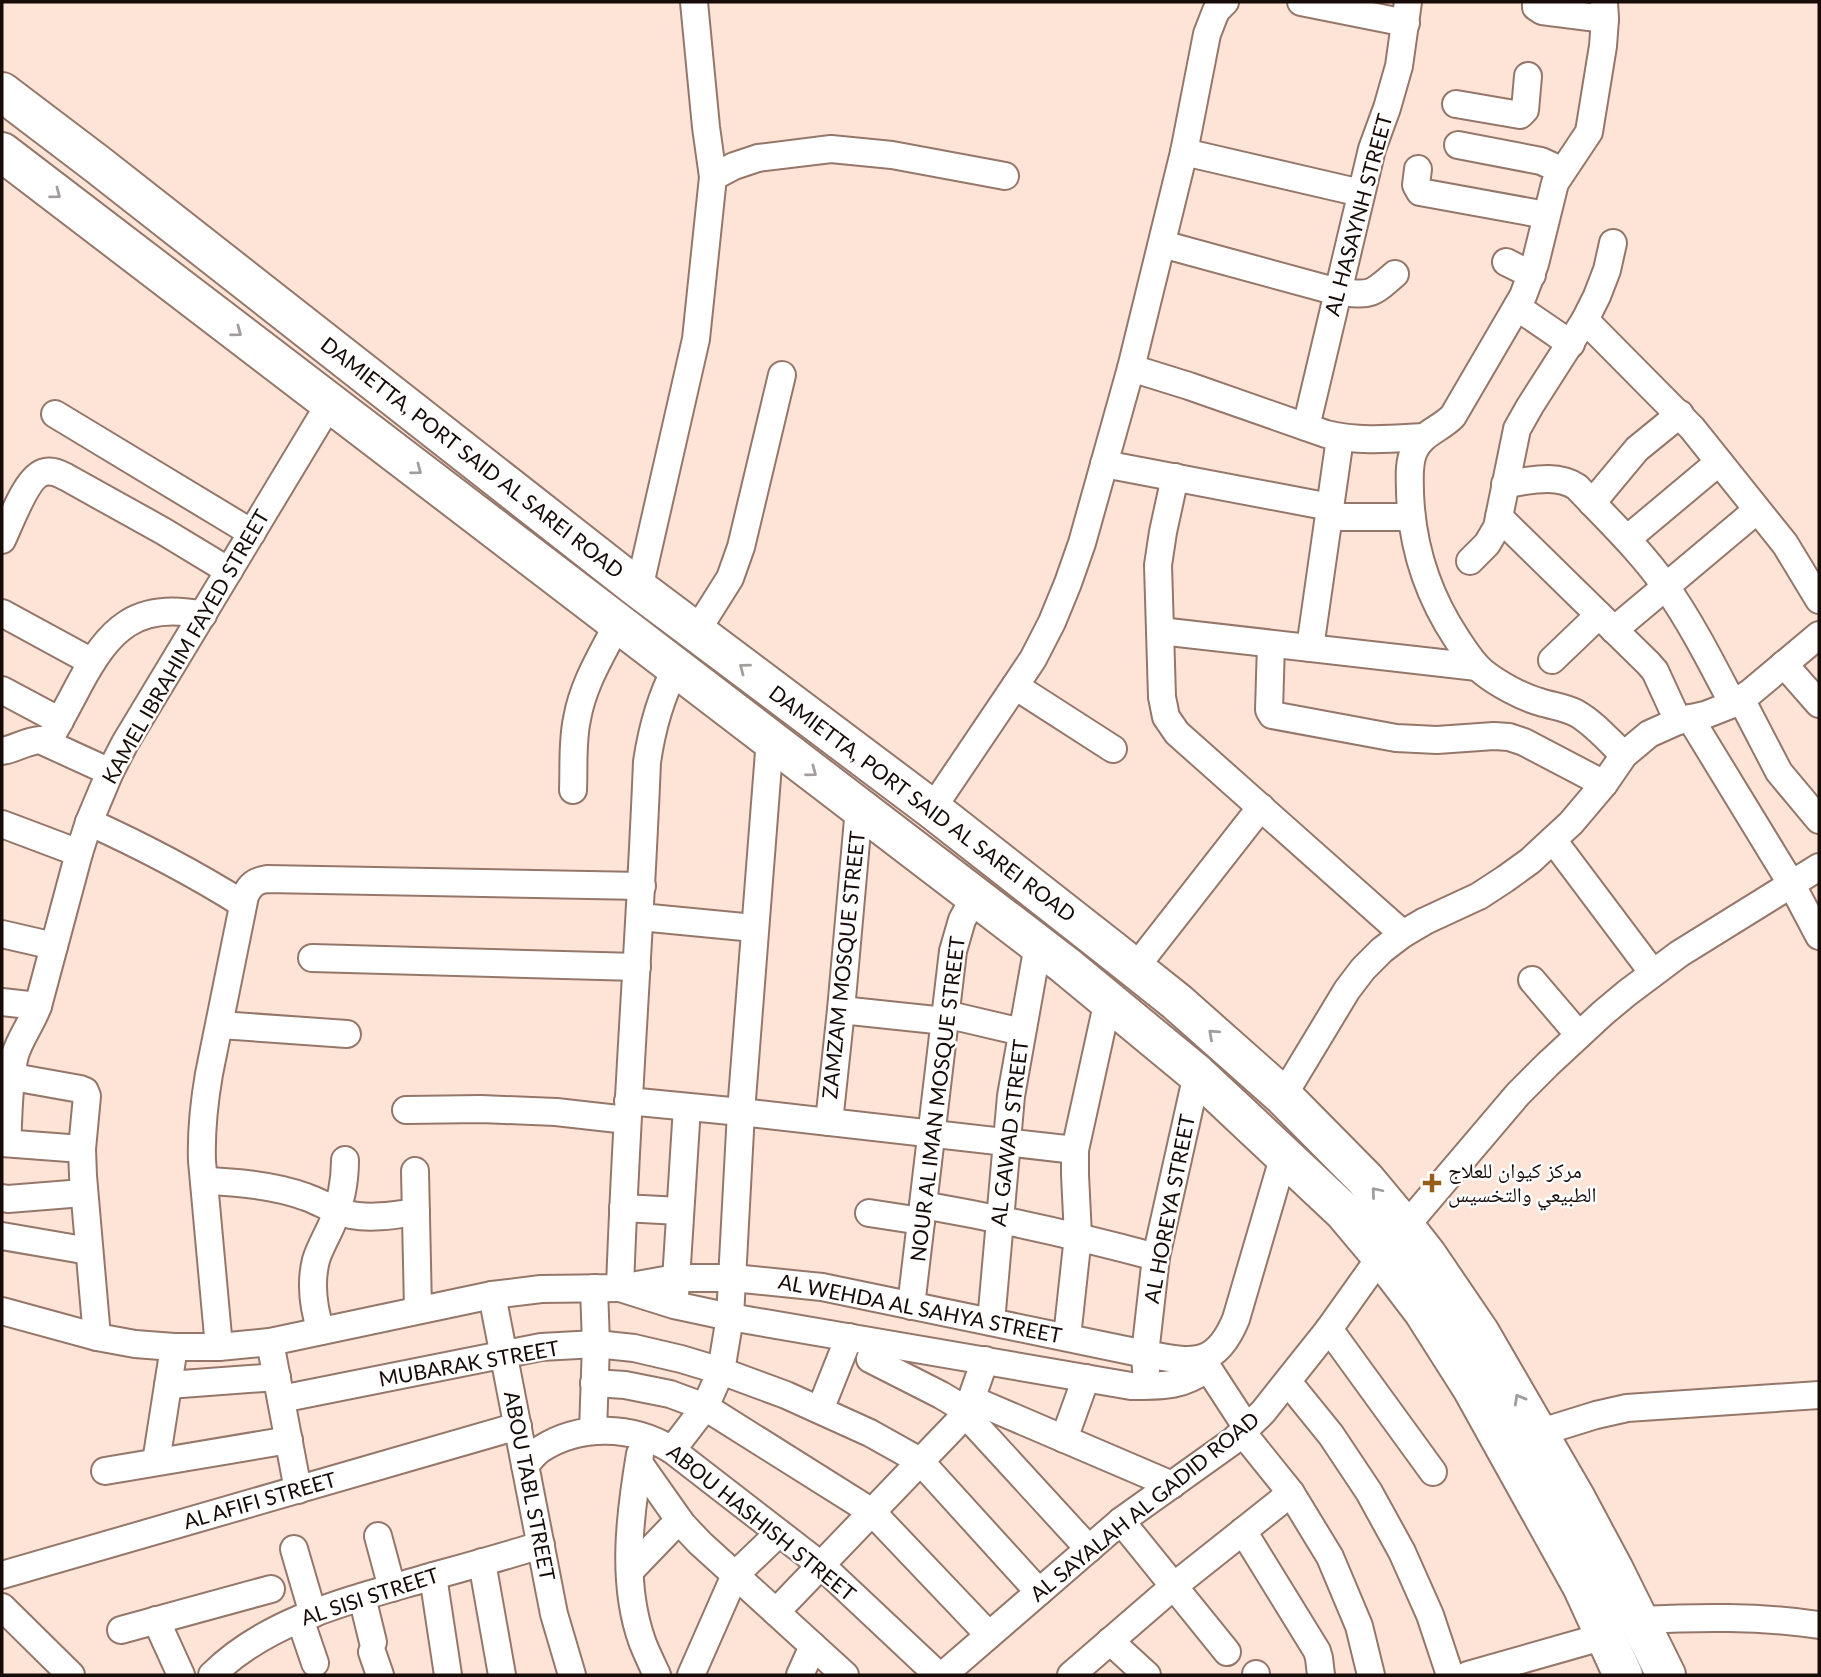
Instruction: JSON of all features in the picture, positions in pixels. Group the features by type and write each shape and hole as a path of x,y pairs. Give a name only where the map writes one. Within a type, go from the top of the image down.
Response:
{"highway":[{"name":"DAMIETTA, PORT SAID AL SAREI ROAD","path":"2,92 639,589 932,809 1124,959 1283,1096 1365,1179 1427,1255 1480,1332 1538,1433 1559,1505"},
{"name":"DAMIETTA, PORT SAID AL SAREI ROAD","path":"2,152 975,896 1098,991 1197,1074 1344,1212 1381,1256 1423,1311 1559,1505 1622,1628 1666,1675"},
{"path":"1098,991 1124,959"},
{"path":"1151,1035 1177,1002"},
{"name":"DAMIETTA, PORT SAID AL SAREI ROAD","path":"1622,1628 1623,1675"}],"street":[{"path":"639,589 696,339 713,177 694,2"},
{"path":"932,809 1032,659 1052,622 1068,583 1082,543 1131,368 1184,152 1207,34 1216,12 1225,2"},
{"path":"1301,2 1407,12"},
{"path":"1536,2 1536,7 1542,11 1604,10 1603,46 1589,132 1560,174 1552,191 1532,275 1517,307 1453,416 1424,437 1414,452 1411,460 1411,517 1419,561 1435,603 1477,667 1527,698 1571,711 1588,720 1624,755"},
{"name":"AL HASAYNH STREET","path":"1306,427 1361,193 1376,135 1396,77 1407,12"},
{"path":"1456,104 1523,114 1528,76"},
{"path":"1509,154 1516,115"},
{"path":"1458,145 1541,160 1560,174"},
{"path":"713,177 758,158 831,149 892,155 1005,176"},
{"path":"1184,152 1361,193"},
{"path":"1418,169 1416,185 1420,192 1546,215"},
{"path":"1470,561 1493,536 1517,429 1585,320 1602,283 1613,243"},
{"path":"1162,244 1338,292 1372,292 1395,274"},
{"path":"1506,262 1532,275"},
{"path":"1517,307 1571,344"},
{"path":"1585,320 1679,414 1720,462 1785,544 1819,600"},
{"path":"1131,368 1340,438 1369,440 1424,437"},
{"path":"696,632 730,578 741,547 782,376"},
{"name":"KAMEL IBRAHIM FAYED STREET","path":"4,1143 7,1076 38,1006 79,853 110,772 330,403"},
{"path":"55,414 252,533"},
{"path":"1592,503 1637,449 1679,414"},
{"path":"1310,648 1340,438"},
{"path":"1627,539 1720,462"},
{"path":"1104,464 1329,512 1411,517"},
{"path":"2,540 31,482 39,474 52,471 163,531 229,571"},
{"path":"1175,477 1158,565 1163,707 1171,726 1403,934"},
{"path":"1505,484 1564,480 1577,487 1627,539 1666,586 1779,772 1819,820"},
{"path":"163,531 187,493"},
{"path":"1552,660 1666,586 1757,510"},
{"path":"1499,517 1655,671 1792,886 1819,936"},
{"path":"2,751 13,749 30,740 40,740 54,732 92,662 115,632 139,618 166,611 203,615"},
{"path":"2,613 92,662"},
{"path":"573,790 576,721 582,698 590,675 618,623"},
{"path":"1160,631 1477,667"},
{"path":"1283,1096 1347,990 1382,950 1403,934 1487,890 1530,860 1571,822 1604,784 1624,755 1649,734 1684,720 1712,713 1737,701 1819,635"},
{"path":"1270,644 1269,710 1272,715 1396,738 1437,740 1509,737 1524,742 1604,784"},
{"path":"1784,664 1819,704"},
{"path":"593,1431 596,1344 623,1208 648,752 658,708 676,668"},
{"path":"1015,686 1113,749"},
{"path":"2,690 110,772"},
{"path":"671,1450 705,1407 721,1371 730,1317 741,1112 770,739"},
{"path":"1124,959 1261,807"},
{"name":"ZAMZAM MOSQUE STREET","path":"828,1122 859,808"},
{"path":"89,822 194,873 243,904"},
{"path":"2,824 79,853"},
{"path":"1553,840 1653,973"},
{"path":"1405,1227 1518,1094 1579,1035 1653,973 1707,935 1792,886 1819,867"},
{"path":"219,1347 201,1131 204,1102 243,904 249,886 257,881 267,880 642,886"},
{"name":"NOUR AL IMAN MOSQUE STREET","path":"911,1306 955,943 962,920 975,896"},
{"path":"640,918 754,928"},
{"path":"2,934 54,946"},
{"name":"AL GAWAD STREET","path":"991,1322 1013,1084 1038,945"},
{"path":"312,958 637,967"},
{"path":"1532,979 1579,1035"},
{"path":"1067,1337 1079,1236 1074,1161 1098,991"},
{"path":"2,1002 38,1006"},
{"path":"841,1010 945,1018 1022,1032"},
{"path":"220,1025 347,1034"},
{"name":"AL HOREYA STREET","path":"1146,1386 1145,1354 1156,1257 1197,1074"},
{"path":"7,1076 85,1091 88,1101 82,1149 83,1193 97,1337"},
{"path":"674,1305 687,1107"},
{"path":"406,1110 556,1112 687,1107 1075,1150"},
{"path":"4,1143 82,1149"},
{"path":"607,1288 730,1317 1131,1386 1179,1384 1196,1376 1228,1337 1284,1156"},
{"path":"321,1331 315,1314 313,1278 322,1243 337,1212 345,1178 345,1160"},
{"path":"415,1171 418,1309"},
{"path":"204,1181 237,1182 305,1196 337,1212 361,1217 416,1212"},
{"path":"2,1198 83,1193"},
{"path":"623,1208 680,1211"},
{"path":"869,1213 922,1213 1000,1219 1079,1236 1156,1257"},
{"path":"2,1236 89,1251"},
{"name":"AL SAYALAH AL GADID ROAD","path":"950,1673 989,1635 1121,1521 1215,1455 1264,1412 1329,1329 1381,1256"},
{"name":"AL WEHDA AL SAHYA STREET","path":"2,1311 97,1337 135,1344 219,1347 270,1342 492,1294 541,1289 607,1288 676,1278 733,1278 822,1287 1145,1354 1205,1363"},
{"name":"ABOU TABL STREET","path":"492,1294 554,1614 572,1675"},
{"path":"1329,1329 1433,1472"},
{"path":"820,1410 849,1337"},
{"path":"270,1342 298,1490"},
{"name":"MUBARAK STREET","path":"168,1385 279,1388 541,1347 596,1344 634,1348 681,1359 786,1395 870,1433 920,1461 1039,1592"},
{"path":"156,1462 174,1347"},
{"path":"870,1359 956,1404 969,1406 1064,1439 1172,1485"},
{"path":"776,1612 873,1512 969,1406 985,1360"},
{"path":"1205,1363 1245,1430 1291,1493 1330,1557 1359,1626 1371,1675"},
{"path":"1064,1439 1086,1378"},
{"path":"1288,1381 1331,1435 1376,1504 1402,1552 1430,1615 1450,1675"},
{"path":"594,1383 625,1385 670,1394 705,1407 873,1512 989,1635"},
{"path":"1538,1433 1628,1408 1819,1399"},
{"path":"969,1406 1089,1549"},
{"name":"AL AFIFI STREET","path":"2,1575 518,1426"},
{"name":"ABOU HASHISH STREET","path":"525,1465 538,1451 564,1437 593,1431 643,1435 671,1450 822,1566 950,1673"},
{"path":"643,1435 634,1496 630,1571 632,1601 641,1640 657,1675"},
{"path":"105,1471 289,1440"},
{"path":"639,1463 679,1520 700,1543 845,1675"},
{"path":"1071,1675 1174,1586 1291,1493"},
{"path":"630,1571 679,1520"},
{"path":"1121,1521 1227,1652"},
{"path":"1243,1531 1317,1651 1321,1675"},
{"path":"691,1675 735,1575 779,1533"},
{"path":"379,1536 391,1588"},
{"name":"AL SISI STREET","path":"212,1675 223,1664 260,1639 307,1617 391,1588 541,1545"},
{"path":"294,1549 307,1617 312,1669"},
{"path":"482,1562 502,1675"},
{"path":"433,1576 448,1675"},
{"path":"121,1630 271,1588"},
{"path":"362,1597 375,1657"},
{"path":"2,1607 71,1675"},
{"path":"1468,1675 1622,1628 1695,1617 1788,1620 1819,1625"},
{"path":"156,1620 181,1675"},
{"path":"1110,1641 1147,1675"},
{"path":"800,1675 813,1646"}],"place":[{"name":"مركز كيوان للعلاج الطبيعي والتخسيس","path":"1432,1183"}]}
